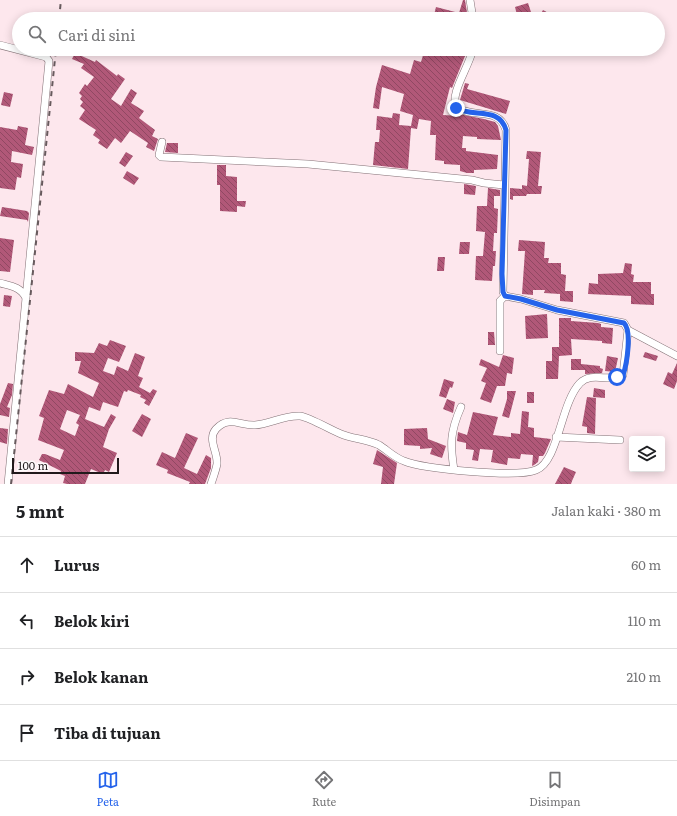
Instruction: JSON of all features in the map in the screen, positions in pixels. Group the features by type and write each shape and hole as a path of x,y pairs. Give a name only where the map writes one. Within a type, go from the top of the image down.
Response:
{"street":[{"path":"470,0 472,12"},
{"path":"0,45 12,48"},
{"path":"8,484 50,61 46,57 42,56"},
{"path":"471,56 468,67 454,96 455,106 462,111 494,115 504,124 506,145 502,284 505,296"},
{"path":"162,142 159,156 161,157 308,164 472,180 504,185"},
{"path":"0,283 16,287 23,292 26,298"},
{"path":"211,484 217,464 212,437 215,430 224,423 235,421 254,425 300,416 344,435 378,445 403,461 454,470 498,472 535,471 543,467 552,452 568,404 578,385 583,380 592,378 617,377 623,375 628,330 626,325 621,321 557,310 521,299 505,296"},
{"path":"500,351 500,304 505,296"},
{"path":"628,330 677,356"},
{"path":"454,470 451,436 453,425 461,407"},
{"path":"556,437 620,440"}],"building":[{"path":"463,0 465,0 467,12 459,12"},
{"path":"528,3 531,12 516,12 515,7"},
{"path":"436,7 455,12 435,12"},
{"path":"74,56 82,56 95,62 96,60 117,76 118,74 125,79 111,99 121,106 131,89 137,93 131,103 144,111 139,118 155,130 152,136 158,139 154,151 146,147 148,143 130,131 121,143 115,138 107,149 98,143 100,140 93,135 96,130 79,119 85,110 80,106 83,102 80,99 82,96 79,93 85,84 87,86 94,77 81,68 84,64 72,59"},
{"path":"423,56 465,56 452,88 450,87 443,115 459,116 459,114 495,122 498,126 501,140 477,139 477,137 463,136 462,148 466,148 466,151 498,155 497,169 474,170 474,173 467,173 460,171 460,165 444,164 444,161 435,160 436,135 430,135 431,121 419,119 417,129 411,128 408,169 373,165 375,142 379,142 380,130 376,130 377,116 392,118 393,113 400,114 399,125 411,126 413,115 400,111 404,94 382,87 379,109 373,108 376,87 382,65 410,74 414,60 421,62"},
{"path":"465,83 469,84 467,89 510,101 506,114 460,100"},
{"path":"4,92 13,94 10,107 1,105"},
{"path":"18,126 28,128 25,145 34,147 32,155 12,151 11,162 23,164 21,178 17,177 15,190 0,188 0,127 17,130"},
{"path":"167,143 178,143 178,153 165,152"},
{"path":"527,151 541,152 538,186 542,186 541,194 513,196 513,200 510,199 510,188 522,189 522,185 527,186 529,159 526,159"},
{"path":"126,152 133,156 125,167 119,163"},
{"path":"217,165 226,165 226,176 237,177 237,201 246,201 245,207 237,206 237,212 220,211 220,185 217,185"},
{"path":"127,171 139,178 134,185 123,178"},
{"path":"464,184 476,186 475,195 464,194"},
{"path":"488,188 500,190 500,196 494,196 494,208 498,209 497,233 494,233 493,251 496,251 492,281 475,280 476,256 483,256 485,232 476,231 477,206 487,206"},
{"path":"2,207 27,211 29,213 28,222 27,220 0,216"},
{"path":"0,238 14,240 10,272 0,271"},
{"path":"519,240 545,242 544,258 549,258 548,263 561,263 561,274 566,275 565,291 573,291 573,302 560,301 560,294 544,293 545,290 533,290 533,295 522,294 525,251 518,251"},
{"path":"460,242 470,242 469,254 459,254"},
{"path":"438,257 445,257 444,271 437,271"},
{"path":"625,263 632,264 631,274 634,275 633,282 651,282 651,294 654,294 654,305 631,304 631,296 588,294 589,283 598,284 598,274 623,273"},
{"path":"4,295 12,296 10,307 3,306"},
{"path":"547,314 548,338 526,339 525,316"},
{"path":"559,318 571,318 571,321 598,323 601,324 601,327 613,328 612,344 602,343 602,341 571,339 572,355 559,356 558,379 546,379 546,361 552,361 552,347 559,347"},
{"path":"488,332 494,332 495,345 488,345"},
{"path":"110,340 126,346 119,362 108,358 103,371 114,375 117,366 128,371 135,353 145,357 138,376 143,378 139,387 150,393 153,389 157,391 149,406 144,403 146,400 140,397 141,395 128,390 127,392 124,391 118,407 103,402 100,411 89,407 85,419 104,427 111,414 116,417 109,429 103,447 117,453 109,472 105,470 103,474 91,469 85,484 63,483 65,476 60,474 61,471 39,460 42,454 45,454 60,460 64,450 38,440 44,418 39,416 49,390 64,394 68,384 93,397 99,383 78,373 81,361 75,361 75,352 94,353 99,343 107,346","holes":["67,410 80,415 76,423 79,425 75,436 60,429"]},
{"path":"645,352 658,356 656,361 643,357"},
{"path":"503,355 514,358 512,374 507,373 505,386 497,386 491,403 480,399 486,383 481,381 487,368 479,365 481,359 499,367"},
{"path":"607,356 618,358 615,372 605,371"},
{"path":"571,359 581,359 581,364 600,366 600,368 603,369 602,373 585,374 585,370 571,370"},
{"path":"677,363 677,381 674,389 663,384 668,372 672,374"},
{"path":"444,379 454,382 452,388 450,387 446,398 439,396"},
{"path":"8,383 13,384 12,395 7,407 10,408 9,417 0,415 0,404"},
{"path":"594,388 605,390 605,398 593,397"},
{"path":"507,391 516,391 509,418 502,416 507,399"},
{"path":"527,392 534,392 534,403 527,403"},
{"path":"587,397 596,398 595,434 587,433 587,427 582,426"},
{"path":"447,399 455,402 453,413 443,409"},
{"path":"522,411 529,412 528,427 534,428 534,437 551,439 543,456 539,456 538,462 532,466 533,455 521,454 520,459 508,458 507,465 491,462 493,450 480,449 478,461 472,460 474,450 466,449 466,443 457,441 458,432 467,435 473,412 498,417 493,435 511,437 511,433 520,434"},
{"path":"142,414 151,419 142,437 132,431"},
{"path":"0,428 8,429 7,444 0,442"},
{"path":"427,428 428,439 446,446 442,458 430,454 432,448 420,449 420,446 404,445 404,429"},
{"path":"186,433 198,438 184,468 197,474 206,455 211,458 211,468 205,484 189,484 190,482 167,473 168,470 156,465 162,452 175,458"},
{"path":"377,450 397,463 394,484 381,484 383,467 373,464"},
{"path":"564,467 576,472 571,484 555,484"}],"railway":[{"path":"60,12 61,0"},
{"path":"11,484 55,56"}],"route":[{"path":"456,108 462,111 494,115 500,118 506,130 502,274 503,292 505,296 521,299 557,310 621,321 624,323 628,330 626,363 623,375 617,377"}]}
